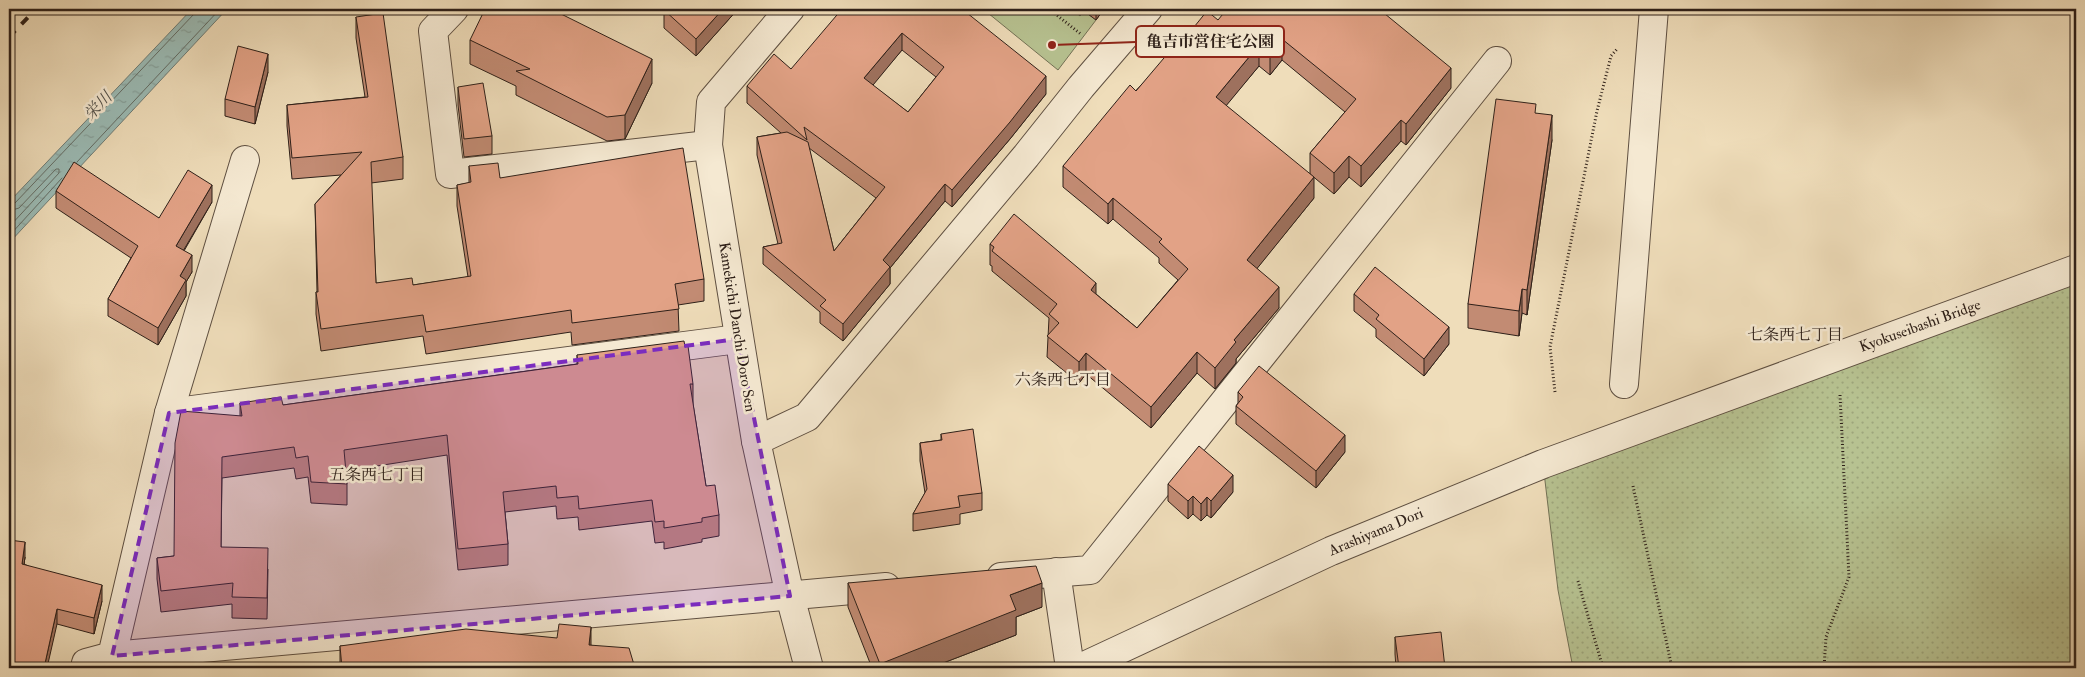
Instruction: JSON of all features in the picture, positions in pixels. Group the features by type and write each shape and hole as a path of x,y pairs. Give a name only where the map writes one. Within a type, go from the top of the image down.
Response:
{"street":[{"path":"454,9 433,31 450,174 708,145"},
{"name":"Kamekichi Danchi Doro Sen","path":"790,9 711,102 708,145 738,340 756,441 790,596 809,668"},
{"path":"756,441 807,418 1148,9"},
{"path":"1624,384 1654,9"},
{"path":"978,579 1090,570 1497,61"},
{"path":"112,656 169,414 245,160"},
{"name":"Kyokuseibashi Bridge","path":"1679,414 2076,269"},
{"path":"169,414 738,340"},
{"name":"Arashiyama Dori","path":"1080,668 1331,550 1543,464 1679,414"},
{"path":"1056,572 1070,668"},
{"path":"85,668 86,663 112,656 908,585"}],"path":[{"path":"1049,9 1108,56"},
{"path":"1555,392 1550,347 1597,112 1612,56 1622,42"},
{"path":"1824,668 1826,638 1849,577 1840,395"},
{"path":"1633,486 1672,668"},
{"path":"1578,581 1603,668"}],"highlighted area":[{"path":"738,339 790,596 112,656 169,413"}],"green space":[{"path":"983,9 1072,9 1080,16 1084,11 1096,20 1058,70"},
{"path":"2076,269 2076,668 1573,668 1558,590 1543,464"}],"water":[{"path":"192,9 227,9 9,243 9,202"}],"building":[{"path":"485,9 551,9 652,59 625,115 607,117 516,71 530,69 470,40"},
{"path":"665,9 723,9 696,39"},
{"path":"842,9 962,9 1046,76 952,190 945,184 883,260 890,267 843,324 820,306 826,300 763,247 782,243 757,137 787,132 808,142 834,251 885,187 804,127 807,140 747,86 774,54 791,69","holes":["902,33 944,67 908,112 864,78"]},
{"path":"1227,9 1329,9 1333,12 1335,9 1379,9 1451,68 1406,124 1401,120 1361,166 1349,156 1334,173 1310,153 1356,99 1282,39 1270,54 1259,45 1216,97 1314,177 1247,260 1279,287 1234,340 1236,342 1215,368 1197,352 1151,407 1086,353 1079,362 1047,336 1059,323 1049,314 1057,304 992,251 994,247 990,244 1014,214 1096,283 1091,290 1137,328 1188,269 1159,242 1162,239 1113,198 1108,204 1063,166 1130,85 1136,91 1175,45 1177,48 1207,11 1218,20"},
{"path":"383,13 403,157 371,162 376,283 412,278 413,285 471,276 457,185 471,182 469,166 498,163 500,178 683,148 704,279 675,284 679,309 572,323 571,310 426,332 423,315 321,329 316,292 318,292 315,204 362,152 292,158 287,105 368,97 356,17"},
{"path":"238,46 268,54 255,107 225,99"},
{"path":"483,83 492,136 464,139 458,87"},
{"path":"1496,99 1536,104 1535,113 1552,115 1527,290 1522,289 1519,311 1468,304"},
{"path":"74,162 159,218 188,170 212,185 176,246 192,255 180,276 186,280 158,328 108,299 138,246 56,191"},
{"path":"1375,267 1449,327 1424,359 1376,319 1379,315 1354,294"},
{"path":"684,341 685,347 688,346 693,384 690,384 706,486 715,485 719,515 702,518 702,522 664,528 664,521 655,522 652,500 579,509 578,496 557,498 556,486 503,492 508,544 458,549 447,435 344,450 347,484 311,482 308,456 296,458 294,447 222,457 221,547 268,548 267,598 232,597 233,583 161,591 157,558 174,556 175,443 181,411 242,416 240,403 281,397 283,405 578,364 577,355"},
{"path":"1259,366 1345,435 1316,471 1236,406 1243,397 1238,392"},
{"path":"973,429 982,493 958,496 960,507 913,514 927,489 920,443 942,440 941,434"},
{"path":"1199,446 1233,475 1211,501 1207,497 1201,504 1193,496 1188,501 1168,484"},
{"path":"9,540 25,542 22,564 102,585 94,618 57,609 44,668 9,668"},
{"path":"1036,566 1042,583 1010,595 1016,610 880,664 848,583"},
{"path":"559,624 591,627 589,645 629,648 635,668 342,668 340,646 466,629 557,638"},
{"path":"1441,632 1445,668 1399,668 1395,637"}],"railway":[{"path":"9,37 36,9"}],"place":[{"name":"亀吉市営住宅公園","path":"1052,45"}],"district":[{"name":"七条西七丁目","path":"1795,335"},
{"name":"六条西七丁目","path":"1063,380"},
{"name":"五条西七丁目","path":"377,475"}],"water label":[{"name":"栄川","path":"98,106"}]}
